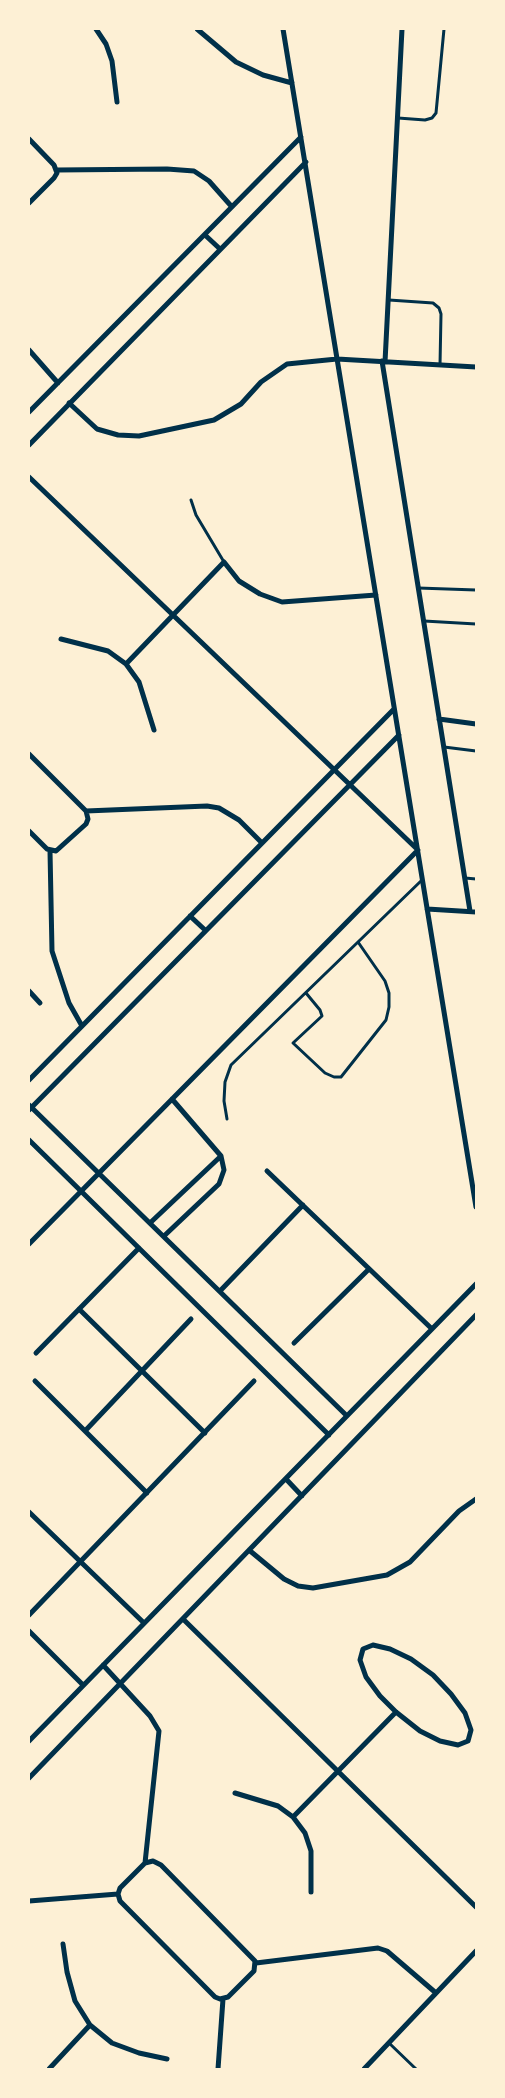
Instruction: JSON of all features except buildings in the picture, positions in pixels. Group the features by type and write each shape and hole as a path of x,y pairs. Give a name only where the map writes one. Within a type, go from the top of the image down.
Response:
{"street":[{"path":"96,29 106,44 112,61 116,102"},
{"path":"198,29 236,62 263,75 292,83"},
{"path":"283,29 476,1207"},
{"path":"402,29 389,300 384,362 470,912"},
{"path":"29,412 301,137"},
{"path":"29,139 57,170 167,169 194,171 209,181 232,207"},
{"path":"29,444 306,162"},
{"path":"29,204 54,178 57,170"},
{"path":"204,235 220,249"},
{"path":"29,350 58,383"},
{"path":"69,403 97,429 118,435 140,436 214,420 241,404 261,382 287,364 337,359 476,367"},
{"path":"29,477 418,850"},
{"path":"126,664 224,562 239,581 260,594 282,602 376,595"},
{"path":"61,639 108,651 126,664 139,682 154,730"},
{"path":"29,1080 394,709"},
{"path":"439,719 476,724"},
{"path":"347,1416 30,1107 399,735"},
{"path":"29,754 88,816 86,824 60,850 50,851"},
{"path":"86,812 207,806 219,808 239,820 262,843"},
{"path":"29,831 50,851 52,951 62,986 82,1026"},
{"path":"29,1244 418,850"},
{"path":"427,909 476,912"},
{"path":"190,916 205,930"},
{"path":"29,992 40,1003"},
{"path":"164,1236 219,1184 224,1170 221,1156 172,1099"},
{"path":"29,1140 329,1435"},
{"path":"150,1223 221,1156"},
{"path":"268,1171 432,1329"},
{"path":"220,1291 303,1205"},
{"path":"36,1352 139,1248"},
{"path":"294,1344 369,1269"},
{"path":"29,1740 476,1284"},
{"path":"79,1309 204,1433"},
{"path":"29,1778 476,1315"},
{"path":"85,1431 191,1319"},
{"path":"35,1381 147,1493"},
{"path":"29,1616 254,1381"},
{"path":"286,1479 302,1496"},
{"path":"249,1550 284,1579 298,1586 312,1588 387,1574 410,1562 453,1517 476,1499"},
{"path":"29,1512 144,1623"},
{"path":"183,1619 476,1907"},
{"path":"29,1631 83,1685"},
{"path":"373,1646 390,1649 411,1659 433,1675 451,1694 465,1713 471,1730 468,1741 458,1745 440,1741 420,1731 396,1712 380,1696 366,1677 360,1660 363,1649 373,1646"},
{"path":"103,1665 150,1716 159,1731 145,1863"},
{"path":"293,1817 396,1712"},
{"path":"235,1793 278,1806 293,1817 305,1833 311,1851 311,1892"},
{"path":"218,2069 224,1999 254,1971 256,1964 254,1958 161,1865 153,1861 145,1863 120,1888 118,1894 122,1903 215,1997 224,1999"},
{"path":"29,1901 118,1894"},
{"path":"64,1944 67,1972 75,2001 90,2025 112,2043 139,2053 166,2059"},
{"path":"256,1964 378,1948 386,1951 436,1993"},
{"path":"364,2069 476,1951"},
{"path":"49,2069 90,2025"}],"lane":[{"path":"398,118 425,120 432,118 436,113 444,29"},
{"path":"389,300 433,303 439,308 441,314 440,365"},
{"path":"191,500 196,515 224,562"},
{"path":"418,588 476,590"},
{"path":"424,621 476,624"},
{"path":"444,747 476,751"},
{"path":"465,878 476,879"},
{"path":"227,1119 225,1091 231,1065 422,880"},
{"path":"306,993 320,1010 322,1016 293,1043 325,1073 334,1077 340,1077 386,1020 389,1007 389,993 385,980 358,942"},
{"path":"389,2043 416,2069"}]}
